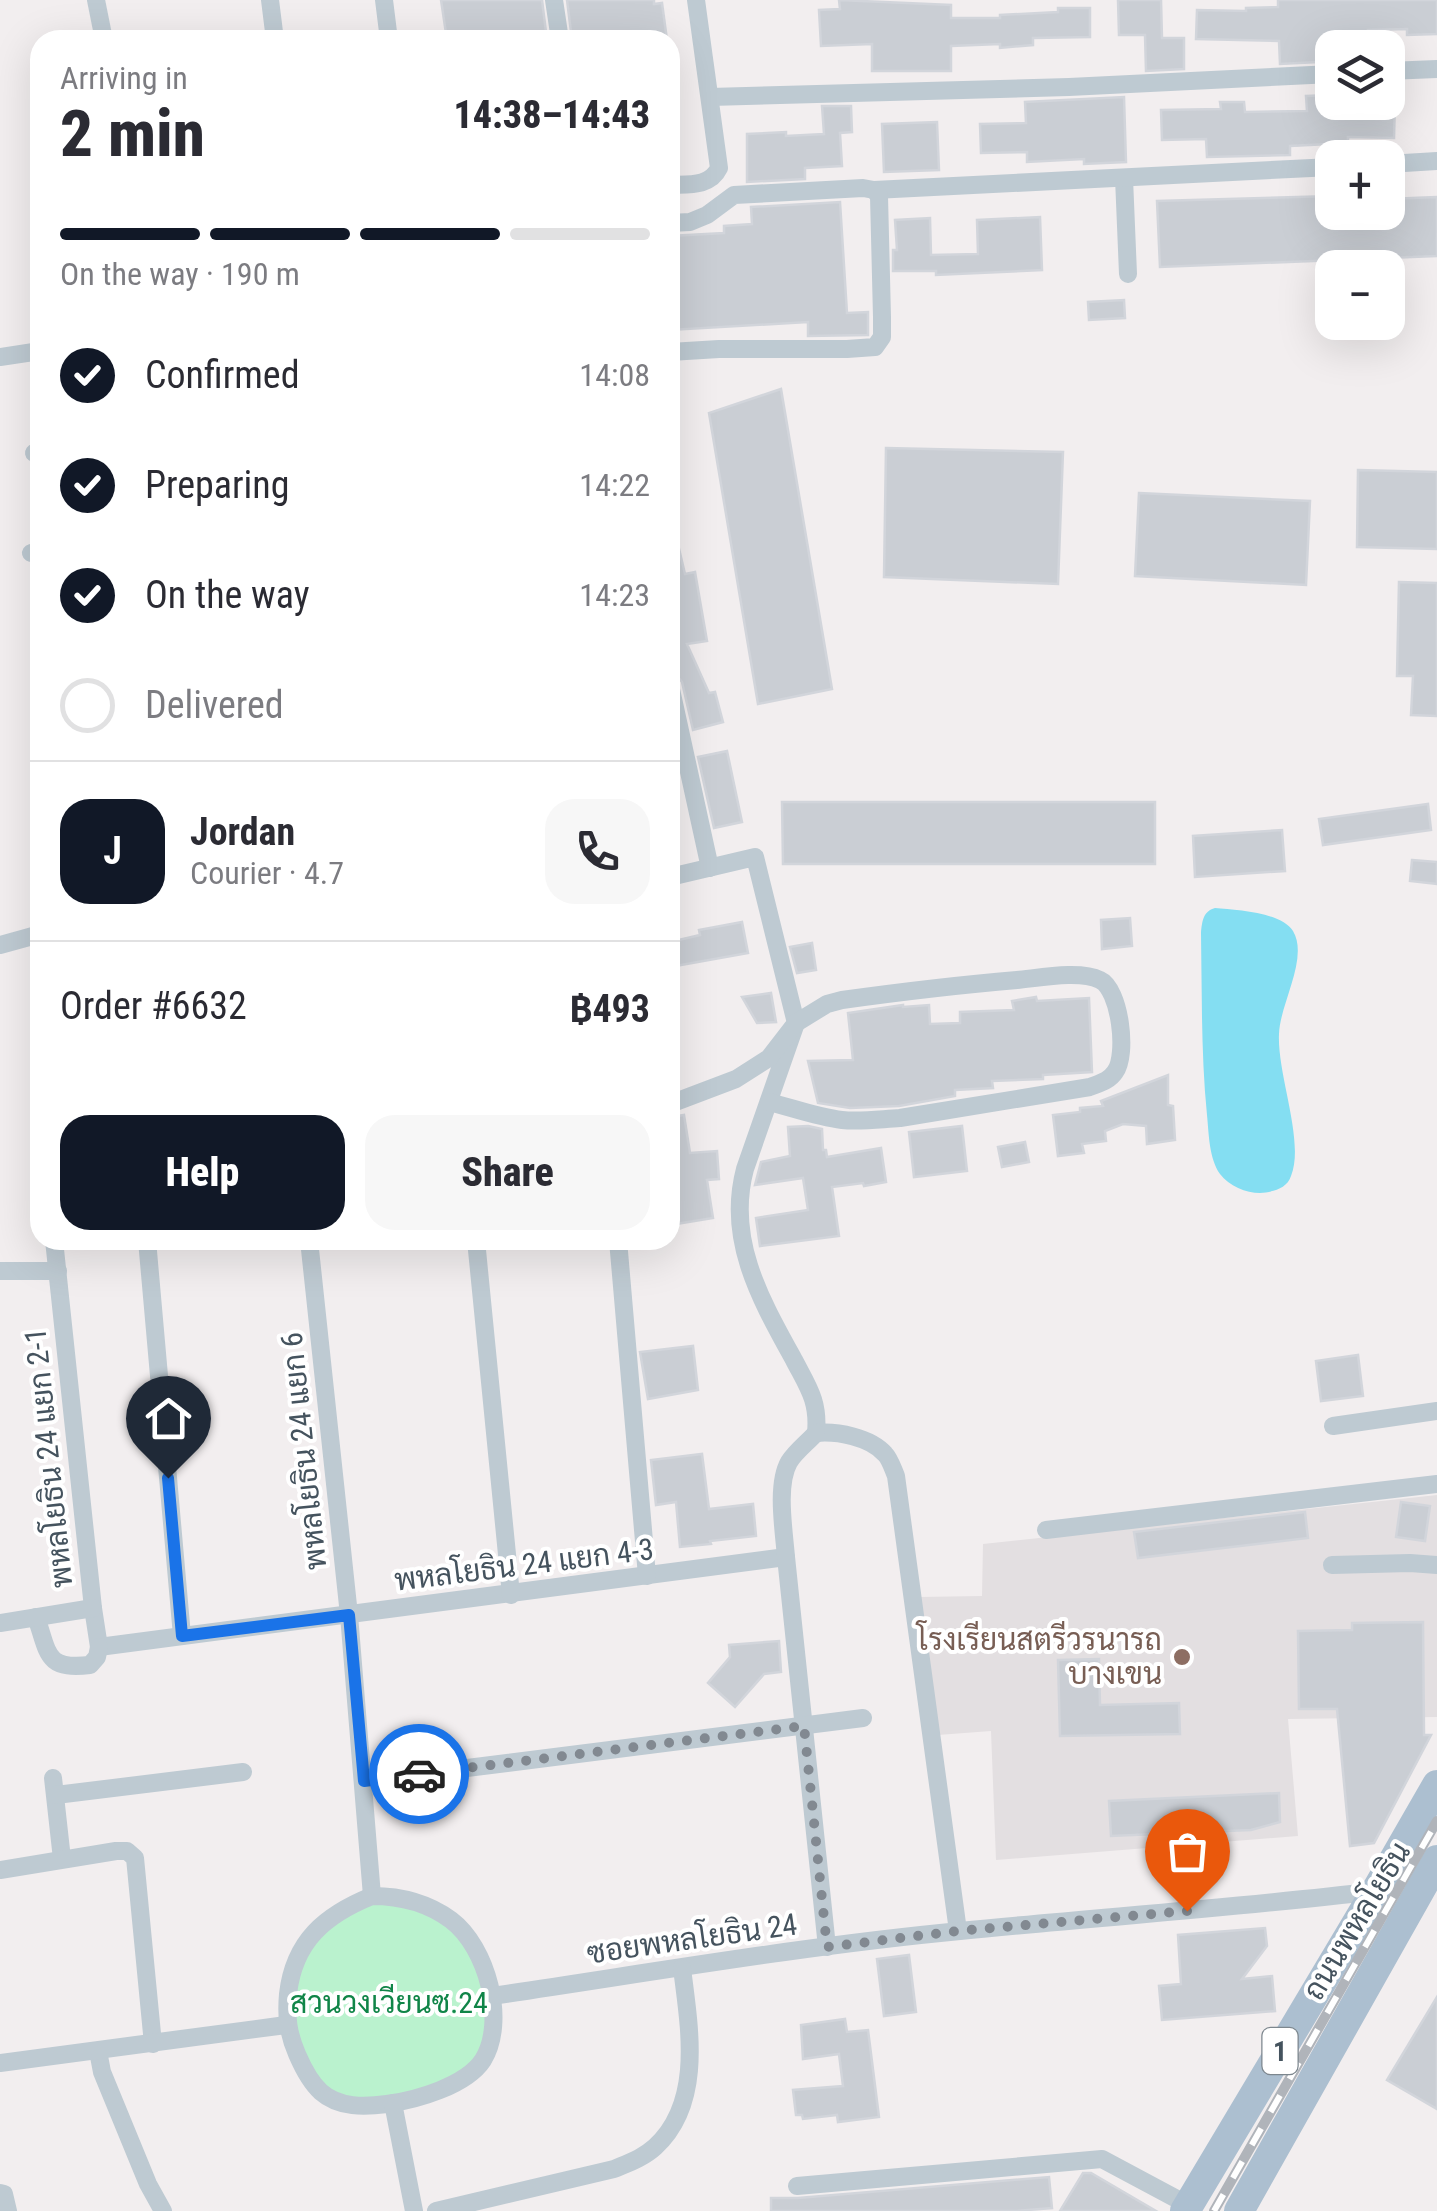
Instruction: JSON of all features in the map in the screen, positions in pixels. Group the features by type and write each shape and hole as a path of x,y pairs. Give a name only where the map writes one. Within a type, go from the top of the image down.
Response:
{"main road":[{"name":"ถนนพหลโยธิน","path":"1186,2208 1437,1785"},
{"name":"ถนนพหลโยธิน","path":"1239,2211 1437,1860"},
{"path":"1376,1891 1412,1905"}],"street":[{"path":"96,0 102,30"},
{"path":"270,0 274,30"},
{"path":"384,0 388,30"},
{"path":"554,0 558,30"},
{"path":"680,184 706,182 719,168 696,0"},
{"path":"1405,70 1437,69"},
{"path":"710,97 1069,87 1315,75"},
{"path":"1405,163 1437,162"},
{"path":"680,222 707,215 734,196 1315,168"},
{"path":"1124,178 1128,274"},
{"path":"680,351 875,347 882,337 882,303 879,196 874,190"},
{"path":"0,357 30,352"},
{"path":"680,731 710,868"},
{"path":"680,875 755,857 796,1023 740,1188 748,1268 815,1400 818,1417 816,1432 791,1458 782,1494 827,1947"},
{"path":"0,945 30,937"},
{"path":"680,1100 736,1079 769,1058 796,1023 827,1004 842,1000 968,984 1087,976 1110,988 1118,1010 1119,1066 1106,1081 1090,1087 900,1118 845,1120 770,1102"},
{"name":"พหลโยธิน 24 แยก 2-1","path":"55,1250 92,1608 99,1643"},
{"path":"148,1250 182,1636"},
{"name":"พหลโยธิน 24 แยก 6","path":"310,1250 349,1615 372,1896"},
{"path":"477,1250 510,1594"},
{"path":"619,1250 647,1576"},
{"path":"0,1270 58,1271"},
{"path":"1333,1426 1437,1411"},
{"path":"816,1432 868,1442 885,1453 896,1476 958,1931"},
{"path":"1046,1530 1437,1484"},
{"name":"พหลโยธิน 24 แยก 4-3","path":"36,1617 55,1663 90,1665 97,1658 99,1643 182,1636 786,1558"},
{"path":"1332,1565 1437,1565"},
{"path":"0,1622 92,1608"},
{"path":"364,1781 863,1718"},
{"path":"62,1859 54,1787 243,1772"},
{"path":"0,1870 127,1851 135,1858 153,2044"},
{"name":"ซอยพหลโยธิน 24","path":"492,1996 958,1931 1376,1891"},
{"path":"372,1896 416,1902 450,1919 462,1930 481,1961 494,2012 489,2046 474,2070 431,2094 370,2106 337,2102 324,2094 302,2065 286,2026 292,1970 306,1943 335,1914 372,1896"},
{"path":"436,2211 614,2168 637,2160 656,2146 672,2126 688,2083 691,2040 682,1968"},
{"path":"0,2064 286,2026"},
{"path":"98,2051 102,2072 148,2184 164,2211"},
{"path":"394,2103 414,2211"},
{"path":"797,2186 1102,2159 1186,2208"}],"shaded area":[{"name":"โรงเรียนสตรีวรนารถ บางเขน","path":"1437,1495 1437,1717 1288,1719 1298,1836 996,1860 991,1731 938,1735 919,1597 982,1596 983,1544"}],"green space":[{"name":"สวนวงเวียนซ.24","path":"401,1898 445,1916 472,1944 492,1996 489,2046 464,2077 422,2096 352,2105 312,2082 289,2035 289,1990 312,1935 356,1902"}],"water":[{"path":"1215,908 1279,920 1293,931 1297,942 1296,967 1279,1034 1293,1126 1294,1162 1286,1184 1269,1192 1249,1192 1228,1182 1216,1168 1210,1146 1201,933 1206,914"}],"building":[{"path":"441,0 542,0 546,30 446,30"},
{"path":"567,0 662,3 666,30 571,30"},
{"path":"839,0 951,5 951,18 1000,18 1058,12 1058,8 1090,8 1090,37 1033,38 1033,45 1000,48 1000,44 951,46 951,71 872,71 872,44 821,46 819,10 840,9"},
{"path":"1118,0 1161,0 1162,38 1184,38 1184,69 1146,71 1145,35 1119,35"},
{"path":"1278,0 1437,0 1437,34 1407,35 1407,29 1315,30 1315,62 1280,64 1279,41 1196,39 1197,10 1278,7"},
{"path":"1306,96 1315,96 1315,120 1394,120 1394,138 1315,140 1315,145 1290,146 1290,155 1207,157 1206,139 1162,140 1161,110 1221,109 1220,102 1244,102 1245,112 1307,111"},
{"path":"1124,97 1126,162 1027,162 1027,152 981,153 980,124 1026,123 1025,102"},
{"path":"822,106 851,106 852,132 840,133 842,166 805,168 805,179 747,182 747,134 824,134"},
{"path":"937,122 939,170 884,172 882,124"},
{"path":"1315,196 1315,230 1405,230 1405,198 1437,197 1437,256 1405,257 1405,250 1315,250 1315,261 1160,267 1157,201"},
{"path":"840,202 847,313 868,312 868,335 808,336 808,322 680,329 680,235 724,233 724,226 752,224 751,207"},
{"path":"1040,217 1042,270 936,275 936,271 893,271 893,250 897,250 895,220 930,218 931,255 978,254 977,220"},
{"path":"1124,300 1125,318 1089,320 1088,302"},
{"path":"781,389 832,689 758,704 709,413"},
{"path":"886,448 1063,452 1058,584 884,577"},
{"path":"1358,470 1437,472 1437,549 1357,547"},
{"path":"1139,493 1310,501 1306,585 1135,576"},
{"path":"680,553 685,574 695,572 707,641 687,644 709,693 715,692 723,722 693,730 682,682"},
{"path":"1399,582 1437,583 1437,716 1411,715 1413,676 1397,676"},
{"path":"727,751 742,822 714,828 698,757"},
{"path":"782,802 1155,802 1155,864 783,864"},
{"path":"1428,804 1431,830 1323,845 1319,819"},
{"path":"1282,830 1285,871 1195,877 1193,836"},
{"path":"1412,860 1437,862 1437,884 1410,881"},
{"path":"1130,918 1132,946 1102,949 1101,920"},
{"path":"742,922 748,953 680,965 680,940 700,935 699,930"},
{"path":"812,943 816,970 797,973 790,947"},
{"path":"771,993 776,1022 757,1023 742,997"},
{"path":"1036,997 1037,1001 1089,998 1092,1072 992,1081 993,1088 955,1090 955,1096 899,1106 850,1108 818,1103 808,1061 853,1060 848,1013 929,1005 930,1024 960,1023 960,1012 1014,1010 1012,1001"},
{"path":"1168,1075 1168,1105 1173,1106 1175,1140 1147,1144 1146,1126 1123,1124 1105,1131 1106,1141 1082,1144 1084,1153 1058,1156 1053,1115 1103,1106 1101,1101"},
{"path":"684,1115 690,1153 717,1151 719,1179 707,1180 713,1218 680,1223 680,1116"},
{"path":"962,1126 967,1171 914,1177 909,1132"},
{"path":"788,1127 822,1129 827,1157 881,1148 886,1182 832,1187 839,1236 760,1246 756,1218 808,1210 803,1178 755,1185 761,1162 790,1156"},
{"path":"1025,1142 1029,1162 1002,1167 998,1147"},
{"path":"693,1346 698,1390 648,1399 640,1352"},
{"path":"1358,1355 1363,1396 1321,1401 1316,1361"},
{"path":"702,1454 709,1509 753,1504 756,1536 680,1547 676,1502 656,1505 651,1460"},
{"path":"1401,1502 1430,1506 1425,1541 1396,1537"},
{"path":"1305,1512 1308,1538 1138,1558 1134,1532"},
{"path":"1423,1622 1424,1735 1431,1735 1374,1843 1350,1846 1337,1709 1299,1709 1298,1631 1352,1630 1352,1623"},
{"path":"779,1641 781,1672 764,1674 735,1707 708,1683 730,1657 729,1645"},
{"path":"1099,1659 1100,1705 1179,1703 1180,1734 1060,1736 1058,1660"},
{"path":"1279,1793 1280,1822 1251,1830 1111,1836 1109,1801"},
{"path":"1265,1928 1267,1946 1242,1979 1272,1976 1275,2011 1162,2020 1159,1986 1181,1984 1178,1935"},
{"path":"909,1955 916,2012 884,2016 877,1959"},
{"path":"1437,1997 1437,2109 1387,2080"},
{"path":"845,2019 847,2032 868,2030 879,2117 838,2122 837,2115 803,2119 796,2115 793,2090 843,2086 839,2054 803,2059 801,2025"},
{"path":"1083,2173 1091,2173 1156,2211 1060,2211"},
{"path":"1049,2177 1052,2208 771,2211 771,2198"}],"railway":[{"path":"1214,2211 1437,1821"}],"way so far":[{"path":"419,1774 804,1726 827,1947 1187,1911"}],"place":[{"name":"โรงเรียนสตรีวรนารถ บางเขน","path":"1182,1657"}],"route":[{"path":"168,1478 182,1636 349,1615 364,1781 419,1774"}]}
